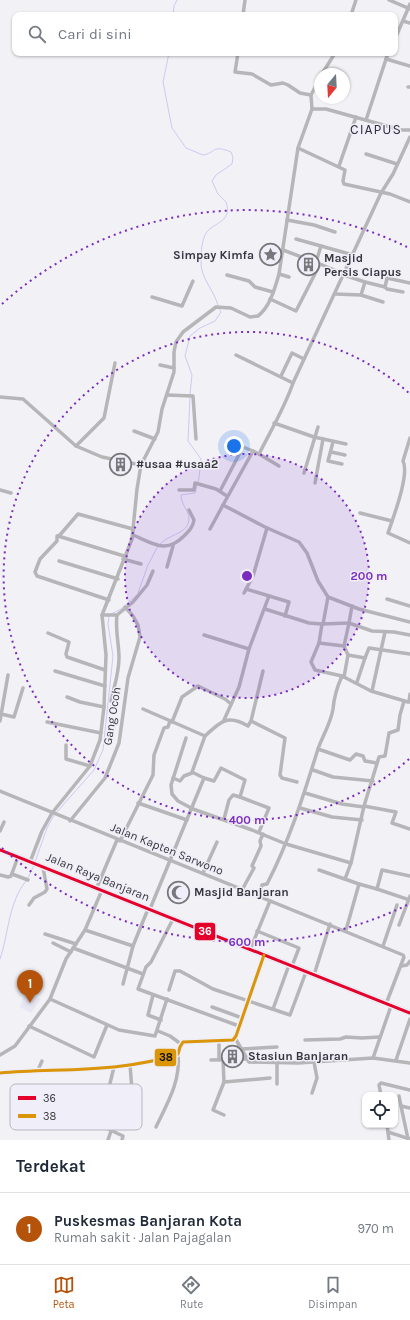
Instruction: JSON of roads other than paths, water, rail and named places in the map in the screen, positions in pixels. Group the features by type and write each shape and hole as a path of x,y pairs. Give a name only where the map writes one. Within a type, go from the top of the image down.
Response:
{"main road":[{"name":"Jalan Raya Banjaran","path":"0,850 410,1013"}],"street":[{"path":"243,12 245,0"},
{"path":"352,12 356,0"},
{"path":"389,0 409,9"},
{"path":"398,32 410,4"},
{"path":"404,21 410,23"},
{"path":"238,56 235,72 252,74 271,84 282,83 300,93 311,96"},
{"path":"326,68 333,56"},
{"path":"366,120 387,56"},
{"path":"386,59 410,66"},
{"path":"31,862 42,831 90,766 101,733 105,686 106,642 104,614 133,535 137,489 141,465 155,439 174,368 174,348 180,334 216,307 237,309 250,317 258,316 270,299 279,274 298,148 312,109 311,96 314,90"},
{"path":"312,109 326,109 400,130 410,130"},
{"path":"339,166 356,117"},
{"path":"259,454 274,423 288,400 293,383 304,359 336,294 382,193 408,146 410,137"},
{"path":"298,148 345,170 343,181 344,184 393,195 410,202"},
{"path":"366,154 397,164"},
{"path":"286,220 314,225 335,232"},
{"path":"296,240 353,255"},
{"path":"270,299 296,311 318,263 321,246"},
{"path":"283,250 365,282 403,292"},
{"path":"279,274 289,277"},
{"path":"227,275 248,280 253,285 273,292"},
{"path":"385,287 387,278 410,283"},
{"path":"152,297 182,306 194,281"},
{"path":"361,295 365,282"},
{"path":"336,294 361,295 383,302"},
{"path":"281,376 292,353 304,359"},
{"path":"236,356 293,383"},
{"path":"76,446 105,416 115,363"},
{"path":"160,365 174,368"},
{"path":"166,395 189,395 193,397 196,439"},
{"path":"0,397 23,399 76,446 102,457 141,465"},
{"path":"274,423 314,437 346,444"},
{"path":"304,473 318,427"},
{"path":"134,431 155,439"},
{"path":"410,438 403,461 406,466 405,481 388,533 410,543"},
{"path":"315,483 324,439"},
{"path":"333,442 328,461 342,464"},
{"path":"220,491 243,447 259,454 279,466"},
{"path":"210,529 253,451"},
{"path":"330,452 345,455"},
{"path":"179,490 194,490 195,483 220,491 227,496"},
{"path":"0,490 11,493"},
{"path":"223,506 299,542 307,553 316,576 328,597 352,606 410,622"},
{"path":"167,567 173,546 190,530 194,520 189,510"},
{"path":"360,512 392,521"},
{"path":"109,600 37,576 35,573 40,559 55,544 57,536 59,536 67,528 76,516 81,514 133,529"},
{"path":"244,593 253,576 267,528"},
{"path":"133,535 162,546 173,546"},
{"path":"57,536 124,557 141,564"},
{"path":"59,561 118,579"},
{"path":"104,614 115,615 133,602 147,585 153,571"},
{"path":"246,589 289,602 285,616"},
{"path":"192,773 205,736 224,720 231,704 242,677 249,649 269,596"},
{"path":"328,597 319,643 311,662 314,670 343,676 372,691 408,702"},
{"path":"387,599 410,606"},
{"path":"258,897 262,886 267,884 280,859 313,770 337,688 343,676 348,654 344,646 352,606"},
{"name":"Gang Ocoh","path":"70,821 105,778 119,743 128,678 140,637 138,625 125,607"},
{"path":"265,609 309,623 349,623 372,631 410,635"},
{"path":"111,701 119,657 115,615"},
{"path":"372,691 385,632"},
{"path":"48,633 69,642 66,654 67,656 105,670"},
{"path":"204,635 249,649"},
{"path":"319,643 344,646"},
{"path":"357,682 368,648 410,654"},
{"path":"348,654 365,658"},
{"path":"55,671 105,686"},
{"path":"224,720 236,720 248,726 251,721 263,671"},
{"path":"0,721 8,675"},
{"path":"0,1055 15,1046 50,999 66,959 85,930 119,840 153,776 154,755 164,728 168,727 182,697 198,686 225,699 231,704"},
{"path":"1,714 14,716 23,688"},
{"path":"346,879 362,820 364,806 373,781 379,757 384,756 389,733 398,731 400,715 408,702 410,694"},
{"path":"67,697 80,702 104,707"},
{"path":"143,710 205,736"},
{"path":"251,721 285,738 280,775 282,778 297,782"},
{"path":"47,722 101,733"},
{"path":"186,738 171,785 172,794 178,801 193,809 224,819 286,844 321,856 351,863"},
{"path":"66,745 66,759 90,766"},
{"path":"318,749 350,760 356,754 363,756 365,761 377,763"},
{"path":"173,778 180,781 184,776 192,773 214,781 221,768 244,778 245,780 240,797"},
{"path":"313,770 334,777 373,781"},
{"path":"123,984 129,968 133,946 193,809 204,778"},
{"name":"Jalan Kapten Sarwono","path":"0,791 70,821 203,873 258,897 382,945 404,956 403,966"},
{"path":"305,793 342,804 364,806 396,812 392,823 410,829"},
{"path":"224,819 229,800 232,795 269,808 261,833 260,841 262,846 252,866 254,868 242,890"},
{"path":"138,803 187,820"},
{"path":"300,808 332,817 362,820"},
{"path":"0,831 4,822"},
{"path":"203,873 217,842"},
{"path":"0,875 10,877 18,857"},
{"path":"29,906 34,898 45,892 47,889 41,866"},
{"path":"319,870 377,890 409,899 399,924"},
{"path":"377,890 382,870 410,876"},
{"path":"12,874 28,880"},
{"path":"346,930 359,884"},
{"path":"250,950 270,901"},
{"path":"382,945 397,905"},
{"path":"173,919 152,962 146,966 138,989 239,1026"},
{"path":"314,975 330,924"},
{"path":"85,930 133,946"},
{"path":"257,931 299,948 273,1009"},
{"path":"45,934 73,948"},
{"path":"53,943 73,948 143,974"},
{"path":"235,1038 264,955"},
{"path":"371,1058 388,1005 403,966 410,960"},
{"path":"169,990 175,971 180,970 213,989 290,1015 306,972"},
{"path":"153,994 148,1015 161,1020"},
{"path":"50,999 124,1032 154,1036 158,1030 167,1000"},
{"path":"212,1007 242,1018"},
{"path":"396,1060 410,1019"},
{"path":"29,1026 94,1057 108,1025"},
{"path":"158,1030 181,1044"},
{"path":"305,1040 340,1039 346,1037 377,1037"},
{"path":"156,1127 177,1080 179,1064 178,1054 181,1044 186,1041 235,1038"},
{"path":"235,1038 246,1059"},
{"path":"219,1040 224,1082 213,1110 224,1115"},
{"path":"242,1049 277,1047"},
{"path":"0,1073 38,1070 114,1068 155,1062 178,1054"},
{"path":"211,1060 246,1059 249,1062 277,1063 371,1058 410,1063"},
{"path":"38,1070 42,1061"},
{"path":"312,1093 317,1078 314,1062"},
{"path":"277,1063 277,1084"},
{"path":"130,1065 132,1084"},
{"path":"110,1084 114,1068"},
{"path":"224,1082 270,1078"},
{"path":"380,1092 379,1088 381,1083 410,1090"},
{"path":"388,1132 409,1139 408,1127 399,1096"},
{"path":"402,1106 410,1108"},
{"path":"387,1128 389,1140"},
{"path":"108,1140 111,1131 123,1136 122,1140"}],"waterway":[{"path":"173,12 177,0"},
{"path":"168,56 163,82 172,128 186,148 203,155 220,149 231,152 233,157 232,164 216,175 212,181 218,194 226,202 227,214 222,221 209,229 206,233 201,257 201,266 205,278 218,305"},
{"path":"190,394 192,375 185,356 190,336 200,328 215,321 221,312 219,308"},
{"path":"160,544 186,527 189,515 182,502 181,495 195,493 199,478 201,459 188,441 190,397"},
{"path":"138,593 148,565 158,546"},
{"path":"111,614 121,609 137,595"},
{"path":"56,813 94,770 103,750 113,656 108,624 109,616"},
{"path":"35,862 47,828 54,815"},
{"path":"28,878 34,865"},
{"path":"0,959 12,908 26,881"}],"place":[{"name":"Simpay Kimfa","path":"270,255"},
{"name":"Masjid Persis Ciapus","path":"308,265"},
{"name":"#usaa #usaa2","path":"121,464"},
{"name":"Masjid Banjaran","path":"178,892"},
{"name":"Puskesmas Banjaran Kota","path":"30,1003"},
{"name":"Stasiun Banjaran","path":"233,1056"}],"district":[{"name":"CIAPUS","path":"376,129"}]}
